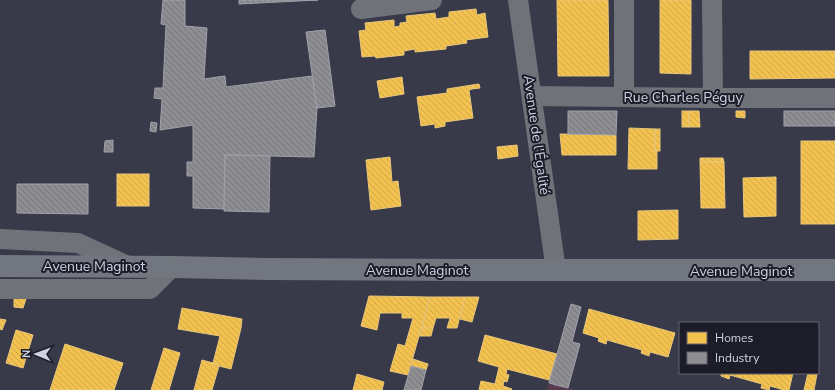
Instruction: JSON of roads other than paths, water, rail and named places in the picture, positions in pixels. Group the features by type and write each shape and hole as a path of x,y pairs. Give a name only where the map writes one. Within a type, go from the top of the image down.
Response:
{"main road":[{"name":"Avenue Maginot","path":"0,266 267,269 835,270"}],"street":[{"path":"361,9 432,0"},
{"name":"Avenue de l'Égalité","path":"518,0 556,270"},
{"path":"624,0 624,97"},
{"path":"712,0 713,98"},
{"name":"Rue Charles Péguy","path":"532,96 835,98"},
{"path":"0,239 78,243 130,267"},
{"path":"0,289 150,289 172,267"}]}
